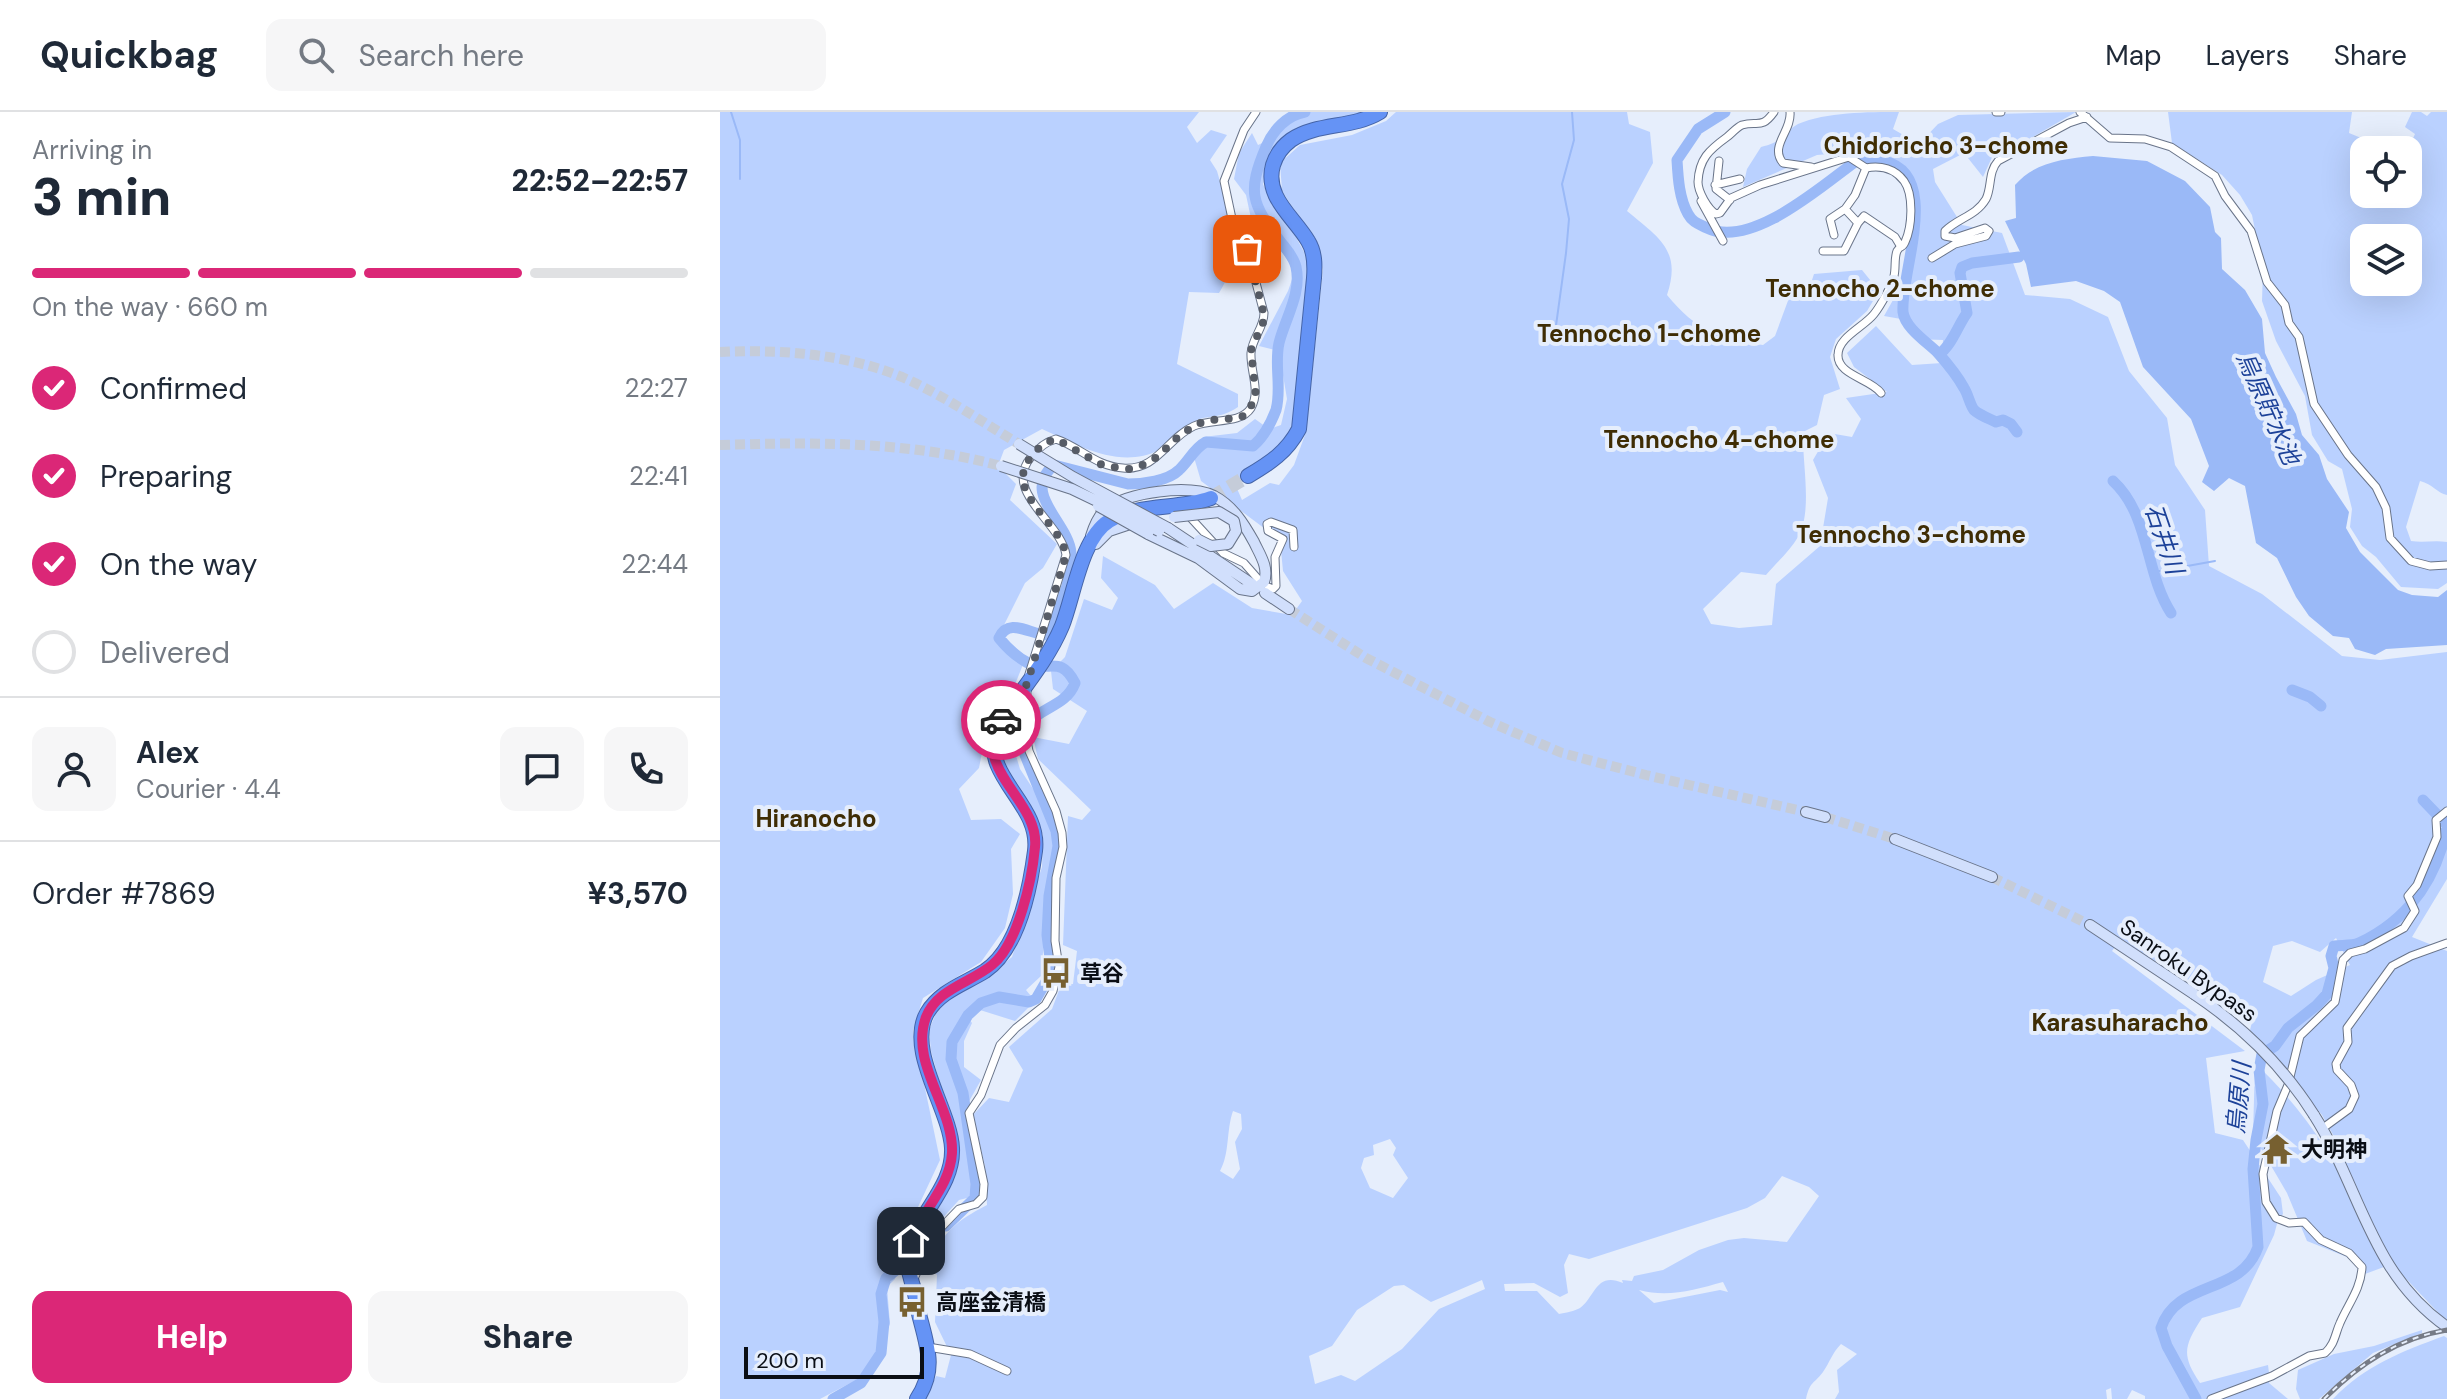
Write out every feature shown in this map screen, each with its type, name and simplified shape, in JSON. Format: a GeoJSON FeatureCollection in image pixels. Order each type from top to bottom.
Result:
{"type":"FeatureCollection","features":[{"type":"Feature","properties":{"kind":"highway"},"geometry":{"type":"LineString","coordinates":[[1248,476],[1277,458],[1290,446],[1299,429],[1314,278],[1315,264],[1308,241],[1274,191],[1271,180],[1274,161],[1283,146],[1305,132],[1355,124],[1380,112]]}},
{"type":"Feature","properties":{"kind":"highway"},"geometry":{"type":"LineString","coordinates":[[917,1399],[930,1369],[908,1258],[913,1235],[942,1187],[952,1155],[950,1133],[924,1052],[924,1021],[942,996],[991,966],[1010,945],[1022,911],[1036,838],[1034,826],[998,767],[992,741],[995,729],[1044,659],[1067,612],[1086,553],[1098,530],[1110,520],[1131,513],[1170,521],[1211,498]]}},
{"type":"Feature","properties":{"kind":"street"},"geometry":{"type":"LineString","coordinates":[[911,1280],[933,1236],[959,1209],[976,1204],[983,1197],[984,1184],[969,1113],[981,1095],[1000,1045],[1045,1005],[1059,973],[1055,941],[1056,878],[1063,847],[1062,833],[1056,811],[1029,751],[1026,736],[1030,679],[1066,555],[1062,541],[1038,509],[1023,483],[1022,475],[1026,463],[1042,445],[1056,439],[1104,466],[1137,468],[1157,457],[1187,429],[1209,420],[1240,418],[1247,413],[1256,397],[1251,350],[1264,313],[1247,249],[1234,228],[1224,181],[1244,130],[1256,112]]}},
{"type":"Feature","properties":{"kind":"street"},"geometry":{"type":"LineString","coordinates":[[1722,240],[1696,192],[1695,180],[1704,154],[1742,125],[1758,126],[1774,112]]}},
{"type":"Feature","properties":{"kind":"street"},"geometry":{"type":"LineString","coordinates":[[1790,112],[1791,119],[1778,148],[1778,156],[1783,163],[1811,167]]}},
{"type":"Feature","properties":{"kind":"street"},"geometry":{"type":"LineString","coordinates":[[1932,258],[1955,244],[1986,236],[1989,231],[1985,228],[1955,238],[1945,236],[1945,231],[1969,217],[1985,199],[1993,165],[2083,115],[2110,138],[2145,139],[2171,147],[2215,176],[2225,196],[2251,231],[2267,282],[2285,305],[2289,323],[2299,337],[2314,404],[2348,455],[2376,487],[2386,508],[2390,538],[2411,561],[2430,566],[2447,565]]}},
{"type":"Feature","properties":{"kind":"street"},"geometry":{"type":"LineString","coordinates":[[1699,169],[1698,188],[1711,211],[1720,213],[1730,200],[1760,185],[1811,167],[1853,157],[1865,167],[1887,168],[1902,178],[1908,187],[1910,213],[1905,243],[1896,253],[1894,277],[1874,314],[1839,348],[1837,358],[1854,377],[1876,385],[1881,393]]}},
{"type":"Feature","properties":{"kind":"street"},"geometry":{"type":"LineString","coordinates":[[1715,185],[1719,161]]}},
{"type":"Feature","properties":{"kind":"street"},"geometry":{"type":"LineString","coordinates":[[1834,235],[1830,219],[1845,209],[1855,195],[1865,167]]}},
{"type":"Feature","properties":{"kind":"street"},"geometry":{"type":"LineString","coordinates":[[1715,185],[1740,179]]}},
{"type":"Feature","properties":{"kind":"street"},"geometry":{"type":"LineString","coordinates":[[1715,185],[1730,200]]}},
{"type":"Feature","properties":{"kind":"street"},"geometry":{"type":"LineString","coordinates":[[1845,209],[1858,223]]}},
{"type":"Feature","properties":{"kind":"street"},"geometry":{"type":"LineString","coordinates":[[1823,251],[1844,251],[1864,216],[1895,237],[1901,247]]}},
{"type":"Feature","properties":{"kind":"street"},"geometry":{"type":"LineString","coordinates":[[1019,444],[1090,486],[1143,506],[1170,521],[1199,540],[1217,547],[1228,544],[1236,531],[1234,521],[1219,512],[1170,521],[1130,523],[1103,535],[1091,553],[1067,612]]}},
{"type":"Feature","properties":{"kind":"street"},"geometry":{"type":"LineString","coordinates":[[1001,466],[1072,489],[1108,514],[1196,522],[1223,553],[1244,563],[1256,582]]}},
{"type":"Feature","properties":{"kind":"street"},"geometry":{"type":"LineString","coordinates":[[1086,553],[1097,520],[1114,505],[1174,490],[1197,491],[1222,502],[1243,523],[1265,566],[1264,582],[1252,591],[1240,589],[1198,558],[1170,521]]}},
{"type":"Feature","properties":{"kind":"street"},"geometry":{"type":"LineString","coordinates":[[1170,521],[1222,564],[1256,582]]}},
{"type":"Feature","properties":{"kind":"street"},"geometry":{"type":"LineString","coordinates":[[1266,590],[1276,586],[1275,557],[1283,542],[1283,539],[1268,531],[1267,524],[1271,522],[1293,530],[1294,547]]}},
{"type":"Feature","properties":{"kind":"street"},"geometry":{"type":"LineString","coordinates":[[1266,590],[1289,609]]}},
{"type":"Feature","properties":{"kind":"street"},"geometry":{"type":"LineString","coordinates":[[1806,812],[1825,817]]}},
{"type":"Feature","properties":{"kind":"street"},"geometry":{"type":"LineString","coordinates":[[2211,1399],[2272,1376],[2309,1356],[2325,1353],[2361,1281],[2362,1267],[2349,1253],[2321,1240],[2304,1222],[2289,1223],[2276,1218],[2266,1202],[2265,1165],[2277,1111],[2288,1085],[2300,1036],[2335,1002],[2343,960],[2350,953],[2365,949],[2404,928],[2415,908],[2409,897],[2437,837],[2436,820],[2445,812]]}},
{"type":"Feature","properties":{"kind":"street"},"geometry":{"type":"LineString","coordinates":[[1895,839],[1992,877]]}},
{"type":"Feature","properties":{"kind":"street","name":"Sanroku Bypass"},"geometry":{"type":"LineString","coordinates":[[2090,925],[2194,994],[2262,1049],[2293,1083],[2323,1128],[2385,1263],[2402,1286],[2447,1327]]}},
{"type":"Feature","properties":{"kind":"street"},"geometry":{"type":"LineString","coordinates":[[2323,1128],[2349,1109],[2355,1096],[2336,1064],[2348,1042],[2347,1028],[2392,966],[2447,943]]}},
{"type":"Feature","properties":{"kind":"street"},"geometry":{"type":"LineString","coordinates":[[928,1347],[970,1354],[1007,1371]]}},
{"type":"Feature","properties":{"kind":"shaded area"},"geometry":{"type":"Polygon","coordinates":[[[720,112],[1199,112],[1187,127],[1197,143],[1211,130],[1227,135],[1210,160],[1217,171],[1231,219],[1232,262],[1219,293],[1189,292],[1177,364],[1238,394],[1238,407],[1225,414],[1193,422],[1159,450],[1129,457],[1099,453],[1042,429],[1004,450],[998,466],[1016,484],[1010,500],[1057,544],[1043,568],[1025,583],[1000,633],[1026,657],[1016,682],[986,732],[979,768],[959,789],[971,820],[1001,819],[1020,834],[1011,849],[1013,894],[1005,928],[981,962],[923,998],[913,1031],[940,1160],[911,1222],[895,1279],[887,1287],[890,1324],[875,1356],[856,1380],[820,1399],[720,1399],[720,112]]]}},
{"type":"Feature","properties":{"kind":"shaded area"},"geometry":{"type":"Polygon","coordinates":[[[1364,112],[1276,147],[1267,160],[1263,184],[1272,205],[1304,252],[1309,270],[1299,411],[1291,434],[1281,448],[1259,461],[1235,484],[1242,500],[1270,483],[1279,485],[1294,465],[1306,432],[1323,270],[1319,248],[1282,191],[1280,163],[1300,145],[1352,135],[1386,121],[1396,112],[1627,112],[1629,124],[1650,132],[1653,163],[1627,211],[1665,246],[1672,267],[1667,295],[1699,325],[1733,340],[1763,345],[1775,336],[1789,298],[1808,292],[1814,274],[1862,270],[1879,291],[1867,311],[1836,339],[1830,357],[1840,389],[1824,395],[1817,425],[1803,432],[1806,501],[1798,537],[1766,575],[1741,572],[1703,609],[1711,624],[1739,628],[1772,625],[1776,584],[1820,546],[1828,498],[1813,460],[1829,433],[1852,437],[1861,419],[1846,398],[1887,392],[1854,367],[1847,353],[1876,326],[1912,365],[1942,363],[1943,340],[1916,339],[1901,319],[1884,316],[1906,277],[1919,235],[1915,197],[1906,174],[1885,158],[1855,152],[1817,155],[1743,187],[1747,169],[1761,147],[1779,140],[1798,124],[1834,115],[1899,112],[1893,129],[1919,144],[1938,124],[1958,115],[2076,112],[2024,142],[1994,153],[1983,177],[1964,153],[1933,169],[1935,182],[1962,225],[2002,233],[2025,295],[2070,299],[2108,317],[2129,371],[2167,418],[2175,465],[2205,510],[2209,566],[2262,594],[2342,656],[2380,660],[2447,652],[2447,879],[2412,937],[2447,951],[2447,1322],[2392,1264],[2365,1274],[2347,1257],[2307,1241],[2287,1193],[2253,1135],[2255,1063],[2293,1103],[2325,1148],[2340,1147],[2322,1115],[2250,1030],[2255,1010],[2217,999],[2175,971],[2171,955],[2155,961],[2121,939],[2112,951],[2245,1051],[2206,1058],[2215,1133],[2243,1140],[2281,1198],[2283,1214],[2240,1307],[2202,1318],[2187,1350],[2190,1365],[2200,1383],[2268,1365],[2269,1373],[2206,1399],[2145,1399],[2145,1396],[2132,1390],[2127,1399],[2112,1399],[2111,1388],[2106,1390],[2107,1399],[1835,1399],[1839,1392],[1837,1370],[1857,1354],[1841,1344],[1810,1386],[1806,1399],[926,1399],[936,1376],[945,1378],[951,1355],[935,1322],[937,1275],[928,1265],[939,1244],[952,1229],[987,1205],[985,1166],[973,1115],[989,1098],[1009,1102],[1023,1070],[1009,1047],[1052,1009],[1061,985],[1073,984],[1077,951],[1063,945],[1068,816],[1082,820],[1091,810],[1038,759],[1033,737],[1069,744],[1087,711],[1053,689],[1051,671],[1065,657],[1084,599],[1112,610],[1118,598],[1101,578],[1103,556],[1155,585],[1174,609],[1213,583],[1252,608],[1292,615],[1302,601],[1283,571],[1280,540],[1201,481],[1193,454],[1203,437],[1237,433],[1255,419],[1269,429],[1281,425],[1287,399],[1279,351],[1259,346],[1295,271],[1277,244],[1252,223],[1246,195],[1234,179],[1239,153],[1252,133],[1258,145],[1273,138],[1287,114],[1364,112]],[[2336,938],[2320,952],[2292,941],[2273,946],[2263,982],[2291,996],[2316,980],[2350,965],[2336,938]],[[1233,1111],[1220,1171],[1233,1179],[1240,1169],[1235,1142],[1242,1129],[1241,1114],[1233,1111]],[[1390,1139],[1373,1145],[1374,1155],[1364,1158],[1361,1168],[1370,1188],[1393,1198],[1408,1178],[1393,1155],[1396,1148],[1390,1139]],[[1782,1176],[1765,1198],[1747,1208],[1589,1259],[1569,1254],[1564,1265],[1568,1293],[1560,1297],[1534,1283],[1504,1284],[1505,1291],[1537,1291],[1559,1314],[1573,1311],[1580,1308],[1607,1280],[1632,1281],[1634,1276],[1663,1270],[1699,1250],[1728,1240],[1744,1238],[1787,1242],[1819,1196],[1809,1187],[1782,1176]],[[1482,1280],[1431,1302],[1404,1285],[1394,1286],[1357,1310],[1332,1346],[1309,1356],[1315,1384],[1341,1375],[1355,1381],[1402,1349],[1439,1309],[1485,1289],[1482,1280]],[[1723,1282],[1671,1293],[1639,1290],[1654,1303],[1720,1290],[1728,1292],[1723,1282]]]}},
{"type":"Feature","properties":{"kind":"shaded area"},"geometry":{"type":"Polygon","coordinates":[[[2168,112],[2352,112],[2349,133],[2356,136],[2350,136],[2350,208],[2422,208],[2422,136],[2414,136],[2405,127],[2412,112],[2427,116],[2431,112],[2447,112],[2447,495],[2420,481],[2406,527],[2411,541],[2447,542],[2447,583],[2438,589],[2401,587],[2376,557],[2362,546],[2350,527],[2352,509],[2342,469],[2328,461],[2312,435],[2305,396],[2276,341],[2262,301],[2263,270],[2252,215],[2222,175],[2172,143],[2168,112]]]}},
{"type":"Feature","properties":{"kind":"shaded area"},"geometry":{"type":"Polygon","coordinates":[[[1021,713],[1014,749],[1020,769],[1045,807],[1060,840],[1049,881],[1041,976],[1026,990],[1035,1001],[1015,1021],[980,1010],[965,1014],[972,1023],[964,1041],[964,1067],[981,1080],[963,1112],[977,1184],[971,1197],[959,1200],[921,1242],[919,1234],[953,1181],[958,1151],[931,1051],[929,1030],[939,1006],[985,979],[1012,957],[1042,867],[1043,835],[1003,759],[1001,737],[1011,732],[1021,713]]]}},
{"type":"Feature","properties":{"kind":"shaded area"},"geometry":{"type":"Polygon","coordinates":[[[2422,1330],[2422,1333],[2373,1353],[2319,1399],[2300,1399],[2296,1389],[2298,1370],[2334,1354],[2374,1346],[2422,1330]]]}},
{"type":"Feature","properties":{"kind":"shaded area"},"geometry":{"type":"Polygon","coordinates":[[[2444,1336],[2447,1338],[2447,1399],[2333,1399],[2371,1369],[2444,1336]]]}},
{"type":"Feature","properties":{"kind":"shaded area"},"geometry":{"type":"Polygon","coordinates":[[[2269,1379],[2269,1383],[2288,1399],[2221,1399],[2269,1379]]]}},
{"type":"Feature","properties":{"kind":"water"},"geometry":{"type":"Polygon","coordinates":[[[2093,156],[2147,161],[2185,181],[2210,207],[2215,232],[2221,238],[2222,269],[2245,290],[2262,319],[2265,353],[2296,414],[2302,435],[2319,455],[2327,479],[2349,512],[2346,528],[2360,552],[2398,590],[2412,595],[2438,597],[2447,590],[2447,645],[2386,649],[2375,655],[2355,649],[2349,638],[2333,636],[2309,616],[2277,558],[2256,543],[2245,486],[2229,478],[2214,491],[2202,482],[2209,466],[2191,419],[2143,367],[2120,302],[2104,291],[2076,281],[2031,287],[2026,264],[2005,221],[2016,218],[2015,185],[2031,171],[2041,167],[2060,160],[2093,156]]]}},
{"type":"Feature","properties":{"kind":"waterway"},"geometry":{"type":"LineString","coordinates":[[731,112],[740,140],[740,179]]}},
{"type":"Feature","properties":{"kind":"waterway"},"geometry":{"type":"LineString","coordinates":[[946,1226],[975,1198],[976,1184],[963,1093],[951,1059],[952,1042],[968,1015],[981,1003],[999,997],[1029,1002],[1036,999],[1051,966],[1047,935],[1049,896],[1058,846],[1056,831],[1023,750],[1023,736],[1034,717],[1061,701],[1075,683],[1065,669],[1030,664],[999,638],[1013,627],[1044,635],[1067,586],[1071,553],[1044,497],[1042,486],[1045,476],[1054,465],[1128,484],[1155,481],[1174,474],[1206,442],[1253,446],[1264,434],[1276,410],[1279,343],[1295,296],[1297,277],[1292,256],[1263,217],[1254,186],[1260,162],[1273,135],[1281,124],[1305,112]]}},
{"type":"Feature","properties":{"kind":"waterway"},"geometry":{"type":"LineString","coordinates":[[1554,340],[1569,219],[1562,184],[1574,140],[1572,112]]}},
{"type":"Feature","properties":{"kind":"waterway"},"geometry":{"type":"LineString","coordinates":[[1725,112],[1698,129],[1677,160],[1681,194],[1692,219],[1707,228],[1725,232],[1745,230],[1787,211],[1859,159],[1884,161],[1902,170],[1911,185],[1915,204],[1904,295],[1905,318],[1952,370],[1974,410],[1996,422],[2003,420],[2011,424],[2017,432]]}},
{"type":"Feature","properties":{"kind":"waterway","name":"烏原貯水池"},"geometry":{"type":"LineString","coordinates":[[1939,354],[1951,341],[1967,313],[1960,273],[1962,267],[2019,257]]}},
{"type":"Feature","properties":{"kind":"waterway","name":"石井川"},"geometry":{"type":"LineString","coordinates":[[2113,481],[2134,510],[2156,580],[2171,613]]}},
{"type":"Feature","properties":{"kind":"waterway"},"geometry":{"type":"LineString","coordinates":[[2154,572],[2215,561]]}},
{"type":"Feature","properties":{"kind":"waterway","name":"石井川"},"geometry":{"type":"LineString","coordinates":[[2292,690],[2310,697],[2321,706]]}},
{"type":"Feature","properties":{"kind":"waterway","name":"石井川"},"geometry":{"type":"LineString","coordinates":[[2423,800],[2447,825]]}},
{"type":"Feature","properties":{"kind":"waterway","name":"烏原川"},"geometry":{"type":"LineString","coordinates":[[2196,1399],[2167,1346],[2161,1328],[2169,1312],[2194,1294],[2238,1273],[2250,1263],[2258,1247],[2253,1169],[2263,1104],[2259,1070],[2262,1054],[2275,1046],[2288,1028],[2327,994],[2334,968],[2331,956],[2334,946],[2357,944],[2376,934],[2392,923],[2417,896],[2436,864],[2447,827]]}},
{"type":"Feature","properties":{"kind":"waterway"},"geometry":{"type":"LineString","coordinates":[[833,1399],[861,1383],[881,1353],[884,1322],[881,1294],[886,1278],[932,1242]]}},
{"type":"Feature","properties":{"kind":"tunnel"},"geometry":{"type":"LineString","coordinates":[[720,352],[766,351],[812,355],[881,369],[932,392],[1019,444]]}},
{"type":"Feature","properties":{"kind":"tunnel"},"geometry":{"type":"LineString","coordinates":[[720,445],[861,445],[931,452],[1001,466]]}},
{"type":"Feature","properties":{"kind":"tunnel"},"geometry":{"type":"LineString","coordinates":[[1211,498],[1248,476]]}},
{"type":"Feature","properties":{"kind":"tunnel"},"geometry":{"type":"LineString","coordinates":[[1289,609],[1366,658],[1490,722],[1562,753],[1806,812]]}},
{"type":"Feature","properties":{"kind":"tunnel"},"geometry":{"type":"LineString","coordinates":[[1825,817],[1895,839]]}},
{"type":"Feature","properties":{"kind":"tunnel"},"geometry":{"type":"LineString","coordinates":[[1992,877],[2090,925]]}},
{"type":"Feature","properties":{"kind":"railway"},"geometry":{"type":"LineString","coordinates":[[2324,1399],[2380,1354],[2412,1339],[2447,1330]]}},
{"type":"Feature","properties":{"kind":"way so far"},"geometry":{"type":"LineString","coordinates":[[1001,720],[1027,684],[1066,555],[1062,541],[1027,493],[1022,475],[1026,463],[1042,445],[1056,439],[1104,466],[1137,468],[1166,451],[1187,429],[1209,420],[1240,418],[1247,413],[1256,397],[1252,343],[1265,318],[1247,249]]}},
{"type":"Feature","properties":{"kind":"place","name":"草谷"},"geometry":{"type":"Point","coordinates":[1056,973]}},
{"type":"Feature","properties":{"kind":"place","name":"大明神"},"geometry":{"type":"Point","coordinates":[2277,1149]}},
{"type":"Feature","properties":{"kind":"place","name":"高座金清橋"},"geometry":{"type":"Point","coordinates":[912,1302]}},
{"type":"Feature","properties":{"kind":"district","name":"Chidoricho 3-chome"},"geometry":{"type":"Point","coordinates":[1946,146]}},
{"type":"Feature","properties":{"kind":"district","name":"Tennocho 2-chome"},"geometry":{"type":"Point","coordinates":[1880,289]}},
{"type":"Feature","properties":{"kind":"district","name":"Tennocho 1-chome"},"geometry":{"type":"Point","coordinates":[1649,334]}},
{"type":"Feature","properties":{"kind":"district","name":"Tennocho 4-chome"},"geometry":{"type":"Point","coordinates":[1719,440]}},
{"type":"Feature","properties":{"kind":"district","name":"Tennocho 3-chome"},"geometry":{"type":"Point","coordinates":[1911,535]}},
{"type":"Feature","properties":{"kind":"district","name":"Hiranocho"},"geometry":{"type":"Point","coordinates":[816,819]}},
{"type":"Feature","properties":{"kind":"district","name":"Karasuharacho"},"geometry":{"type":"Point","coordinates":[2120,1023]}},
{"type":"Feature","properties":{"kind":"route"},"geometry":{"type":"LineString","coordinates":[[911,1241],[942,1187],[952,1155],[950,1133],[924,1052],[924,1021],[942,996],[991,966],[1010,945],[1022,911],[1035,849],[1034,826],[994,758],[992,741],[1001,720]]}}]}
